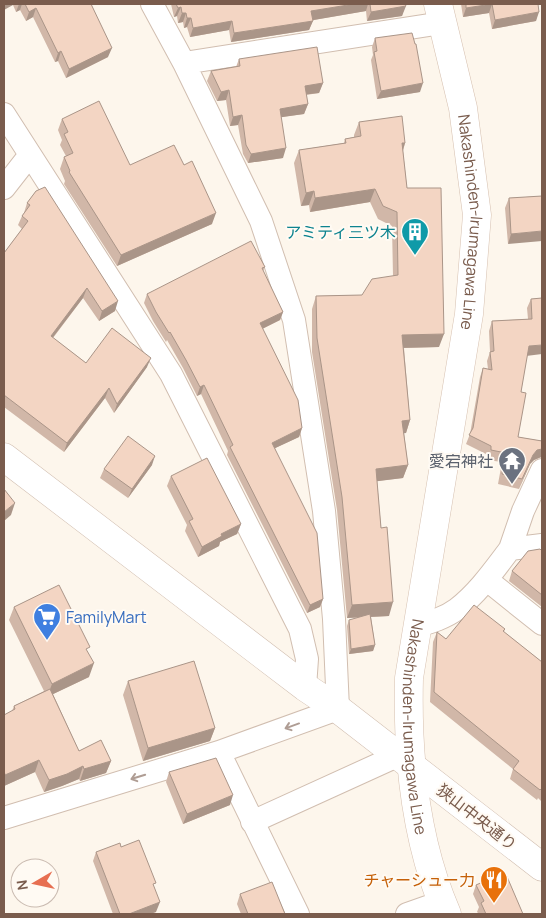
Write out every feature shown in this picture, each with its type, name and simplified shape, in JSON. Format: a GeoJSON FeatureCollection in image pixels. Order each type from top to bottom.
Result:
{"type":"FeatureCollection","features":[{"type":"Feature","properties":{"kind":"main road","name":"Nakashinden-Irumagawa Line"},"geometry":{"type":"LineString","coordinates":[[440,14],[463,108],[476,215],[469,314],[409,678],[408,720],[404,761],[444,908]]}},
{"type":"Feature","properties":{"kind":"main road","name":"狭山中央通り"},"geometry":{"type":"LineString","coordinates":[[4,457],[305,687],[338,709],[542,867]]}},
{"type":"Feature","properties":{"kind":"street"},"geometry":{"type":"LineString","coordinates":[[4,818],[219,752],[338,709],[334,619],[324,511],[294,320],[261,221],[184,63],[152,4]]}},
{"type":"Feature","properties":{"kind":"street"},"geometry":{"type":"LineString","coordinates":[[184,63],[440,14]]}},
{"type":"Feature","properties":{"kind":"street"},"geometry":{"type":"LineString","coordinates":[[4,114],[29,156],[171,374],[300,629],[307,660],[305,687]]}},
{"type":"Feature","properties":{"kind":"street"},"geometry":{"type":"LineString","coordinates":[[4,188],[29,156]]}},
{"type":"Feature","properties":{"kind":"street"},"geometry":{"type":"LineString","coordinates":[[417,626],[440,619],[457,609],[487,580],[510,550],[523,511],[542,470]]}},
{"type":"Feature","properties":{"kind":"street"},"geometry":{"type":"LineString","coordinates":[[510,550],[542,545]]}},
{"type":"Feature","properties":{"kind":"street"},"geometry":{"type":"LineString","coordinates":[[487,580],[542,624]]}},
{"type":"Feature","properties":{"kind":"street"},"geometry":{"type":"LineString","coordinates":[[219,752],[298,914]]}},
{"type":"Feature","properties":{"kind":"street"},"geometry":{"type":"LineString","coordinates":[[252,822],[404,761]]}},
{"type":"Feature","properties":{"kind":"street"},"geometry":{"type":"LineString","coordinates":[[408,914],[444,908]]}},
{"type":"Feature","properties":{"kind":"building"},"geometry":{"type":"Polygon","coordinates":[[[25,4],[91,4],[112,48],[69,69],[61,51],[58,53],[36,8],[29,12],[25,4]]]}},
{"type":"Feature","properties":{"kind":"building"},"geometry":{"type":"Polygon","coordinates":[[[176,4],[354,4],[311,11],[313,21],[234,33],[232,21],[193,28],[191,18],[187,18],[186,13],[182,13],[181,7],[178,8],[176,4]]]}},
{"type":"Feature","properties":{"kind":"building"},"geometry":{"type":"Polygon","coordinates":[[[370,4],[405,4],[406,6],[371,12],[370,4]]]}},
{"type":"Feature","properties":{"kind":"building"},"geometry":{"type":"Polygon","coordinates":[[[466,4],[492,4],[466,8],[466,4]]]}},
{"type":"Feature","properties":{"kind":"building"},"geometry":{"type":"Polygon","coordinates":[[[492,4],[538,4],[539,12],[495,20],[492,4]]]}},
{"type":"Feature","properties":{"kind":"building"},"geometry":{"type":"Polygon","coordinates":[[[412,33],[416,44],[423,83],[381,91],[374,52],[377,51],[375,38],[412,33]]]}},
{"type":"Feature","properties":{"kind":"building"},"geometry":{"type":"Polygon","coordinates":[[[317,47],[323,83],[305,86],[308,104],[280,109],[286,148],[251,154],[246,145],[242,115],[233,117],[229,90],[221,92],[211,71],[240,66],[239,59],[317,47]]]}},
{"type":"Feature","properties":{"kind":"building"},"geometry":{"type":"Polygon","coordinates":[[[99,101],[130,165],[174,145],[184,165],[192,161],[216,213],[121,255],[69,172],[64,157],[73,153],[64,134],[68,132],[62,119],[99,101]]]}},
{"type":"Feature","properties":{"kind":"building"},"geometry":{"type":"Polygon","coordinates":[[[402,116],[405,143],[402,143],[407,188],[441,188],[444,334],[402,335],[410,420],[402,421],[408,465],[376,469],[381,528],[387,527],[393,602],[352,605],[342,497],[317,338],[316,296],[362,295],[372,279],[398,275],[397,212],[383,206],[375,189],[315,198],[314,191],[306,193],[299,150],[346,143],[345,139],[361,136],[359,122],[402,116]]]}},
{"type":"Feature","properties":{"kind":"building"},"geometry":{"type":"Polygon","coordinates":[[[45,187],[118,301],[102,311],[87,288],[51,336],[86,363],[112,328],[151,358],[117,404],[109,388],[67,443],[4,395],[4,253],[28,221],[22,216],[30,205],[27,203],[36,191],[45,187]]]}},
{"type":"Feature","properties":{"kind":"building"},"geometry":{"type":"Polygon","coordinates":[[[542,196],[542,231],[511,234],[509,198],[542,196]]]}},
{"type":"Feature","properties":{"kind":"building"},"geometry":{"type":"Polygon","coordinates":[[[251,241],[265,267],[262,268],[283,312],[260,323],[298,400],[302,428],[272,443],[317,533],[323,599],[310,605],[230,447],[233,445],[204,385],[200,387],[147,294],[251,241]]]}},
{"type":"Feature","properties":{"kind":"building"},"geometry":{"type":"Polygon","coordinates":[[[542,298],[542,345],[529,346],[521,392],[526,393],[518,437],[542,441],[542,449],[537,450],[533,455],[522,479],[502,474],[506,453],[491,450],[491,446],[469,435],[473,428],[483,368],[492,370],[490,352],[494,351],[492,321],[532,319],[531,299],[542,298]]]}},
{"type":"Feature","properties":{"kind":"building"},"geometry":{"type":"Polygon","coordinates":[[[128,436],[155,456],[132,489],[104,469],[128,436]]]}},
{"type":"Feature","properties":{"kind":"building"},"geometry":{"type":"Polygon","coordinates":[[[207,458],[241,524],[221,534],[222,536],[202,547],[189,521],[193,519],[171,476],[207,458]]]}},
{"type":"Feature","properties":{"kind":"building"},"geometry":{"type":"Polygon","coordinates":[[[4,489],[15,503],[4,512],[4,489]]]}},
{"type":"Feature","properties":{"kind":"building"},"geometry":{"type":"Polygon","coordinates":[[[540,549],[542,551],[542,595],[512,571],[528,551],[540,549]]]}},
{"type":"Feature","properties":{"kind":"building","name":"FamilyMart"},"geometry":{"type":"Polygon","coordinates":[[[59,585],[90,647],[86,649],[94,663],[52,684],[14,607],[59,585]]]}},
{"type":"Feature","properties":{"kind":"building"},"geometry":{"type":"Polygon","coordinates":[[[474,605],[505,629],[503,631],[542,662],[542,789],[540,790],[513,769],[519,761],[434,692],[437,632],[446,639],[474,605]]]}},
{"type":"Feature","properties":{"kind":"building"},"geometry":{"type":"Polygon","coordinates":[[[370,614],[375,645],[351,649],[349,620],[370,614]]]}},
{"type":"Feature","properties":{"kind":"building"},"geometry":{"type":"Polygon","coordinates":[[[194,661],[215,728],[148,748],[128,681],[194,661]]]}},
{"type":"Feature","properties":{"kind":"building"},"geometry":{"type":"Polygon","coordinates":[[[50,689],[79,751],[101,740],[111,761],[84,769],[83,766],[49,780],[39,760],[5,775],[4,715],[15,709],[14,706],[50,689]]]}},
{"type":"Feature","properties":{"kind":"building"},"geometry":{"type":"Polygon","coordinates":[[[216,758],[233,795],[187,814],[169,772],[216,758]]]}},
{"type":"Feature","properties":{"kind":"building"},"geometry":{"type":"Polygon","coordinates":[[[139,840],[156,883],[153,884],[160,902],[129,914],[120,914],[96,852],[120,843],[121,847],[139,840]]]}},
{"type":"Feature","properties":{"kind":"building"},"geometry":{"type":"Polygon","coordinates":[[[505,872],[523,914],[486,914],[481,903],[484,901],[476,885],[505,872]]]}},
{"type":"Feature","properties":{"kind":"building"},"geometry":{"type":"Polygon","coordinates":[[[272,882],[285,914],[248,914],[240,894],[272,882]]]}},
{"type":"Feature","properties":{"kind":"place","name":"アミティ三ツ木"},"geometry":{"type":"Point","coordinates":[415,256]}},
{"type":"Feature","properties":{"kind":"place","name":"愛宕神社"},"geometry":{"type":"Point","coordinates":[512,485]}},
{"type":"Feature","properties":{"kind":"place","name":"FamilyMart"},"geometry":{"type":"Point","coordinates":[47,641]}},
{"type":"Feature","properties":{"kind":"place","name":"チャーシュー力"},"geometry":{"type":"Point","coordinates":[494,904]}}]}
